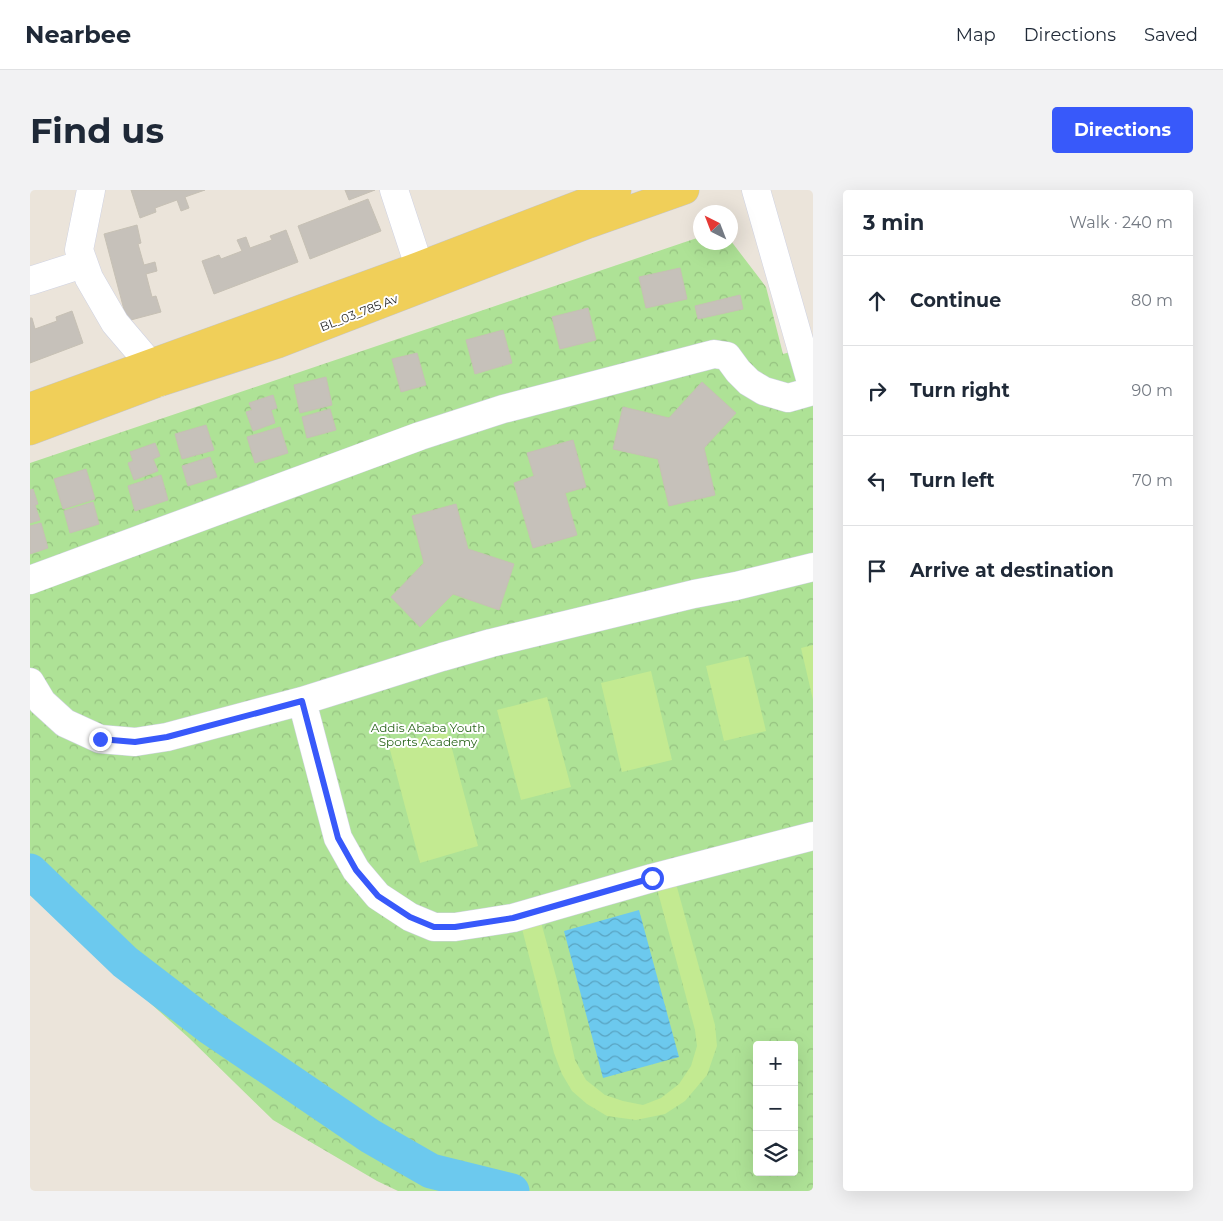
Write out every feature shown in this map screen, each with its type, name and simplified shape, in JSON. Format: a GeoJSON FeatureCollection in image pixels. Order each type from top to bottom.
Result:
{"type":"FeatureCollection","features":[{"type":"Feature","properties":{"kind":"main road","name":"BL_03_785 Av"},"geometry":{"type":"LineString","coordinates":[[30,431],[154,373],[419,266],[617,190]]}},
{"type":"Feature","properties":{"kind":"main road","name":"BL_03_785 Av"},"geometry":{"type":"LineString","coordinates":[[30,407],[154,373],[278,344],[589,224],[685,190]]}},
{"type":"Feature","properties":{"kind":"street"},"geometry":{"type":"LineString","coordinates":[[91,190],[78,250],[89,278],[115,323],[154,373]]}},
{"type":"Feature","properties":{"kind":"street"},"geometry":{"type":"LineString","coordinates":[[394,190],[419,266]]}},
{"type":"Feature","properties":{"kind":"street"},"geometry":{"type":"LineString","coordinates":[[30,580],[420,436],[503,409],[714,354],[727,356],[749,382],[764,391],[788,398],[813,390],[803,315],[756,190]]}},
{"type":"Feature","properties":{"kind":"street"},"geometry":{"type":"LineString","coordinates":[[30,281],[83,264]]}},
{"type":"Feature","properties":{"kind":"street"},"geometry":{"type":"LineString","coordinates":[[30,682],[42,702],[65,723],[100,739],[135,742],[167,737],[302,701],[491,643],[813,567]]}},
{"type":"Feature","properties":{"kind":"street"},"geometry":{"type":"LineString","coordinates":[[302,701],[338,838],[356,870],[378,896],[410,917],[434,927],[455,927],[513,918],[652,878],[813,836]]}},
{"type":"Feature","properties":{"kind":"green space","name":"Addis Ababa Youth Sports Academy"},"geometry":{"type":"Polygon","coordinates":[[[693,239],[693,250],[738,250],[766,287],[783,354],[813,346],[813,1191],[398,1191],[377,1181],[273,1120],[189,1038],[30,895],[30,463],[693,239]]]}},
{"type":"Feature","properties":{"kind":"green space"},"geometry":{"type":"Polygon","coordinates":[[[813,645],[813,700],[801,648],[813,645]]]}},
{"type":"Feature","properties":{"kind":"green space"},"geometry":{"type":"Polygon","coordinates":[[[748,656],[766,731],[724,741],[706,666],[748,656]]]}},
{"type":"Feature","properties":{"kind":"green space"},"geometry":{"type":"Polygon","coordinates":[[[651,671],[672,760],[622,772],[601,683],[651,671]]]}},
{"type":"Feature","properties":{"kind":"green space"},"geometry":{"type":"Polygon","coordinates":[[[547,697],[571,787],[521,800],[497,710],[547,697]]]}},
{"type":"Feature","properties":{"kind":"green space"},"geometry":{"type":"Polygon","coordinates":[[[447,730],[478,846],[420,863],[389,746],[447,730]]]}},
{"type":"Feature","properties":{"kind":"green space"},"geometry":{"type":"Polygon","coordinates":[[[675,880],[715,1025],[717,1046],[707,1075],[685,1101],[665,1114],[636,1120],[607,1116],[587,1104],[572,1091],[562,1074],[554,1053],[520,921],[539,915],[557,980],[575,1060],[586,1080],[605,1095],[643,1105],[661,1098],[679,1084],[691,1066],[697,1046],[695,1030],[656,885],[675,880]]]}},
{"type":"Feature","properties":{"kind":"water"},"geometry":{"type":"Polygon","coordinates":[[[639,910],[679,1057],[603,1078],[564,931],[639,910]]]}},
{"type":"Feature","properties":{"kind":"building"},"geometry":{"type":"Polygon","coordinates":[[[131,190],[205,190],[185,197],[189,208],[181,211],[177,200],[155,208],[156,212],[140,218],[131,190]]]}},
{"type":"Feature","properties":{"kind":"building"},"geometry":{"type":"Polygon","coordinates":[[[345,190],[375,190],[349,200],[345,190]]]}},
{"type":"Feature","properties":{"kind":"building"},"geometry":{"type":"Polygon","coordinates":[[[368,199],[381,231],[310,259],[298,226],[368,199]]]}},
{"type":"Feature","properties":{"kind":"building"},"geometry":{"type":"Polygon","coordinates":[[[137,225],[141,243],[138,244],[144,265],[155,262],[157,271],[146,274],[152,297],[156,296],[161,312],[127,321],[104,234],[137,225]]]}},
{"type":"Feature","properties":{"kind":"building"},"geometry":{"type":"Polygon","coordinates":[[[286,230],[298,262],[214,294],[202,261],[219,255],[221,259],[242,251],[237,240],[246,237],[250,248],[272,240],[270,236],[286,230]]]}},
{"type":"Feature","properties":{"kind":"building"},"geometry":{"type":"Polygon","coordinates":[[[680,268],[687,299],[646,308],[639,277],[680,268]]]}},
{"type":"Feature","properties":{"kind":"building"},"geometry":{"type":"Polygon","coordinates":[[[740,295],[743,309],[698,319],[695,306],[740,295]]]}},
{"type":"Feature","properties":{"kind":"building"},"geometry":{"type":"Polygon","coordinates":[[[588,308],[596,340],[560,349],[552,317],[588,308]]]}},
{"type":"Feature","properties":{"kind":"building"},"geometry":{"type":"Polygon","coordinates":[[[72,311],[83,343],[30,363],[30,318],[32,318],[35,329],[57,321],[56,317],[72,311]]]}},
{"type":"Feature","properties":{"kind":"building"},"geometry":{"type":"Polygon","coordinates":[[[503,330],[512,363],[475,374],[466,340],[503,330]]]}},
{"type":"Feature","properties":{"kind":"building"},"geometry":{"type":"Polygon","coordinates":[[[417,353],[426,385],[401,392],[392,359],[417,353]]]}},
{"type":"Feature","properties":{"kind":"building"},"geometry":{"type":"Polygon","coordinates":[[[326,377],[332,405],[300,413],[294,385],[326,377]]]}},
{"type":"Feature","properties":{"kind":"building"},"geometry":{"type":"Polygon","coordinates":[[[702,382],[736,413],[704,448],[715,495],[669,506],[658,459],[613,449],[623,407],[669,418],[702,382]]]}},
{"type":"Feature","properties":{"kind":"building"},"geometry":{"type":"Polygon","coordinates":[[[273,395],[277,408],[271,410],[275,423],[253,431],[246,412],[252,410],[249,403],[273,395]]]}},
{"type":"Feature","properties":{"kind":"building"},"geometry":{"type":"Polygon","coordinates":[[[330,409],[336,430],[307,438],[302,417],[330,409]]]}},
{"type":"Feature","properties":{"kind":"building"},"geometry":{"type":"Polygon","coordinates":[[[206,425],[214,450],[182,459],[175,434],[206,425]]]}},
{"type":"Feature","properties":{"kind":"building"},"geometry":{"type":"Polygon","coordinates":[[[280,427],[288,453],[255,463],[247,437],[280,427]]]}},
{"type":"Feature","properties":{"kind":"building"},"geometry":{"type":"Polygon","coordinates":[[[573,440],[586,487],[565,493],[577,535],[533,548],[514,483],[534,476],[527,453],[573,440]]]}},
{"type":"Feature","properties":{"kind":"building"},"geometry":{"type":"Polygon","coordinates":[[[155,443],[160,456],[153,459],[158,471],[134,480],[128,463],[133,461],[130,452],[155,443]]]}},
{"type":"Feature","properties":{"kind":"building"},"geometry":{"type":"Polygon","coordinates":[[[210,457],[217,477],[188,486],[182,466],[210,457]]]}},
{"type":"Feature","properties":{"kind":"building"},"geometry":{"type":"Polygon","coordinates":[[[86,469],[95,499],[63,509],[54,479],[86,469]]]}},
{"type":"Feature","properties":{"kind":"building"},"geometry":{"type":"Polygon","coordinates":[[[161,475],[168,500],[135,511],[128,486],[161,475]]]}},
{"type":"Feature","properties":{"kind":"building"},"geometry":{"type":"Polygon","coordinates":[[[33,489],[38,504],[35,505],[40,520],[30,523],[30,490],[33,489]]]}},
{"type":"Feature","properties":{"kind":"building"},"geometry":{"type":"Polygon","coordinates":[[[93,502],[99,524],[70,533],[64,511],[93,502]]]}},
{"type":"Feature","properties":{"kind":"building"},"geometry":{"type":"Polygon","coordinates":[[[456,504],[468,549],[514,564],[499,610],[453,594],[420,627],[391,597],[424,563],[412,516],[456,504]]]}},
{"type":"Feature","properties":{"kind":"building"},"geometry":{"type":"Polygon","coordinates":[[[41,523],[48,548],[30,554],[30,526],[41,523]]]}},
{"type":"Feature","properties":{"kind":"waterway"},"geometry":{"type":"LineString","coordinates":[[30,871],[125,962],[211,1028],[370,1136],[431,1171],[512,1191]]}},
{"type":"Feature","properties":{"kind":"route"},"geometry":{"type":"LineString","coordinates":[[100,739],[135,742],[167,737],[302,701],[338,838],[356,870],[378,896],[410,917],[434,927],[455,927],[513,918],[652,878]]}}]}
